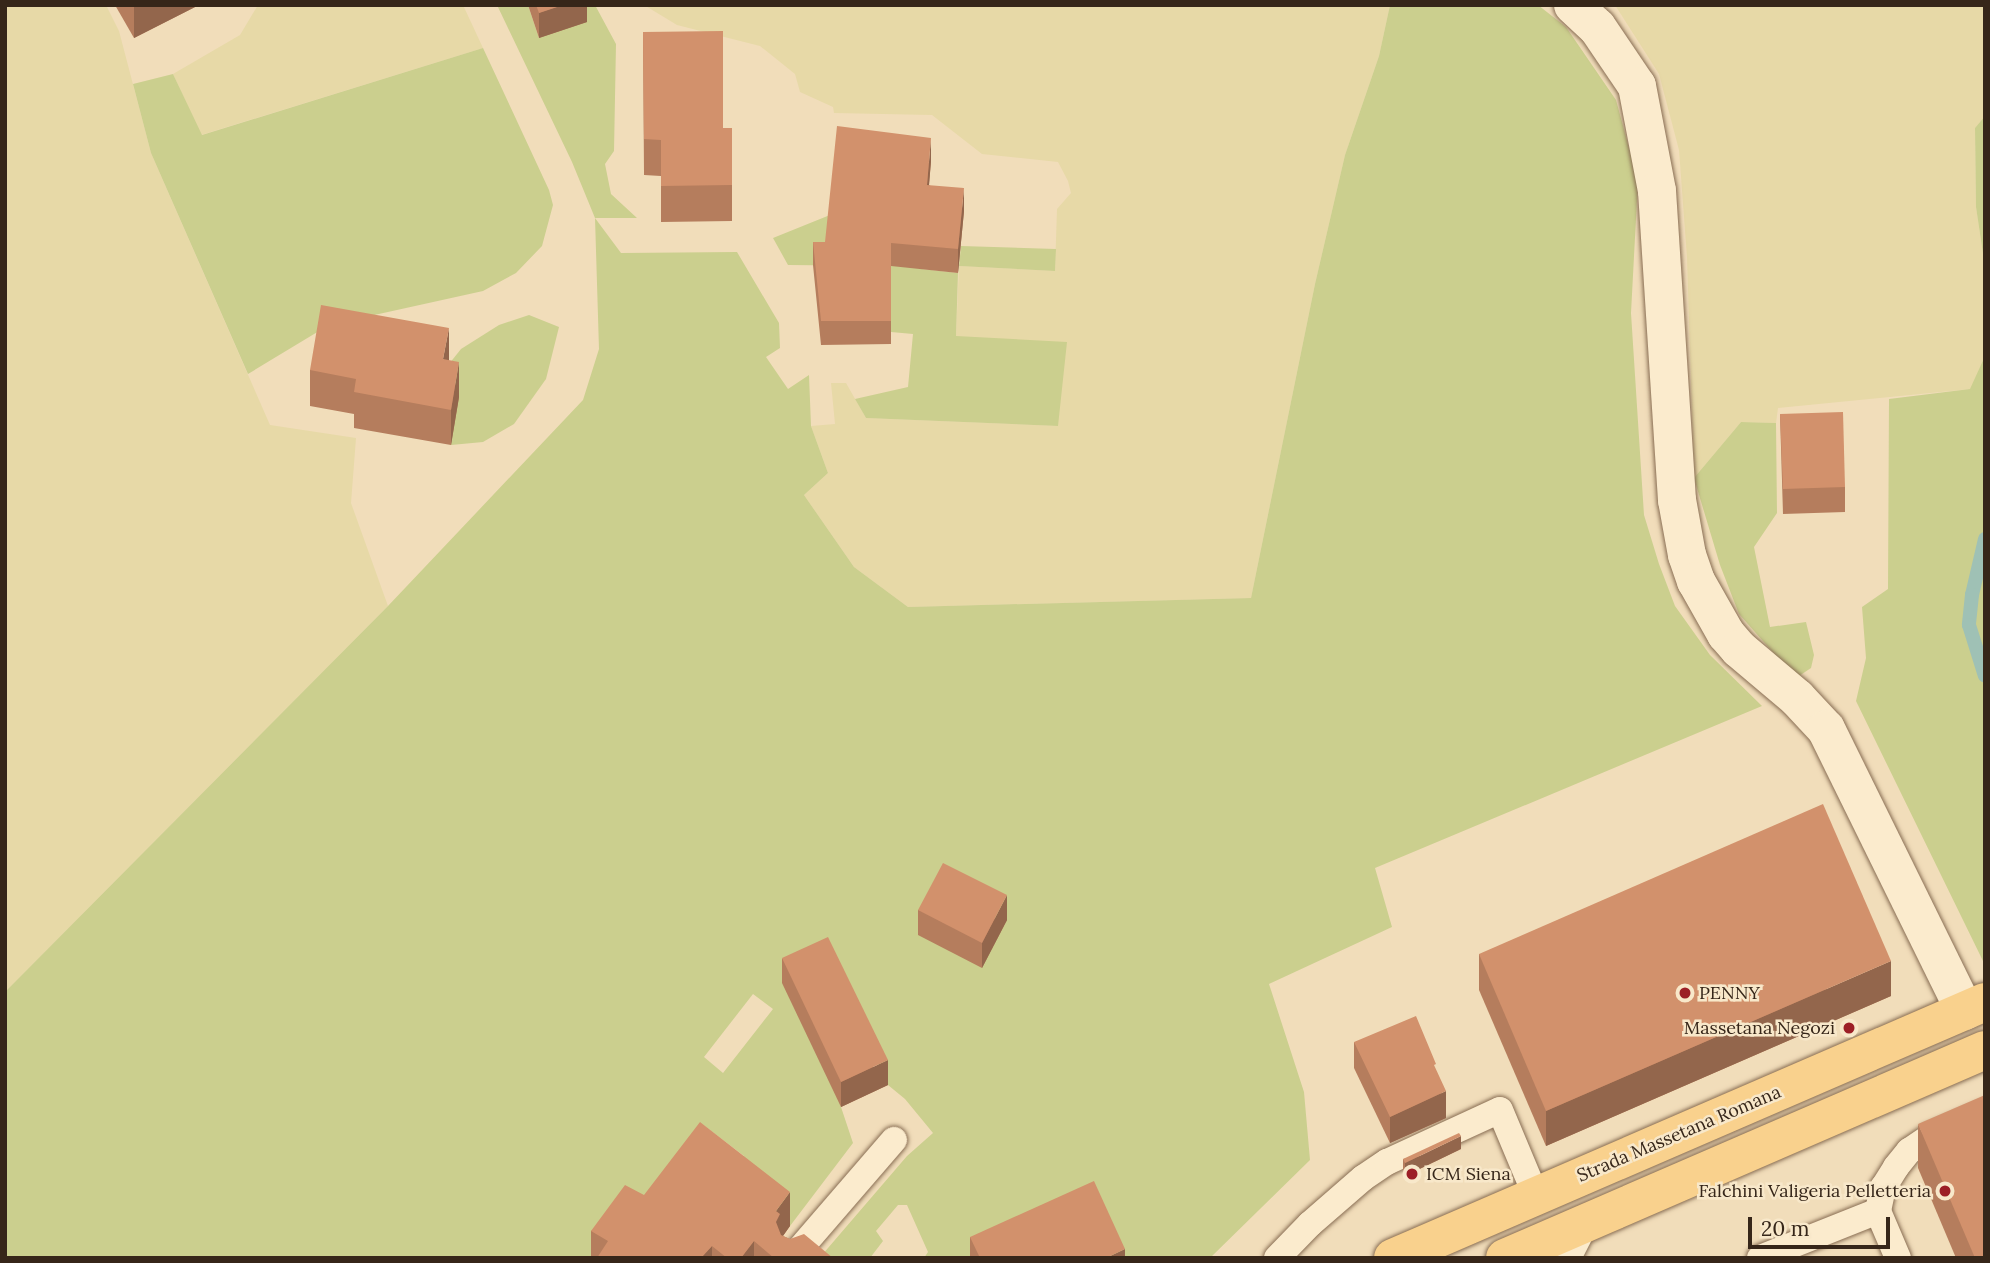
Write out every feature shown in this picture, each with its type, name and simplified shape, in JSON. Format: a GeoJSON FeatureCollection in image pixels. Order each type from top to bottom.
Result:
{"type":"FeatureCollection","features":[{"type":"Feature","properties":{"kind":"main road","name":"Strada Massetana Romana"},"geometry":{"type":"LineString","coordinates":[[1393,1258],[1975,1006]]}},
{"type":"Feature","properties":{"kind":"main road"},"geometry":{"type":"LineString","coordinates":[[1505,1258],[1985,1050]]}},
{"type":"Feature","properties":{"kind":"street","name":"Strada Massetana Romana"},"geometry":{"type":"LineString","coordinates":[[1573,5],[1597,27],[1637,86],[1657,191],[1677,500],[1696,581],[1726,634],[1805,705],[1826,729],[1975,1006]]}},
{"type":"Feature","properties":{"kind":"lane"},"geometry":{"type":"LineString","coordinates":[[1277,1258],[1310,1224],[1363,1178],[1387,1162],[1500,1110],[1536,1196]]}},
{"type":"Feature","properties":{"kind":"lane"},"geometry":{"type":"LineString","coordinates":[[1898,1258],[1878,1211],[1883,1188],[1909,1151],[1930,1137],[1985,1114]]}},
{"type":"Feature","properties":{"kind":"lane"},"geometry":{"type":"LineString","coordinates":[[792,1258],[894,1140]]}},
{"type":"Feature","properties":{"kind":"lane"},"geometry":{"type":"LineString","coordinates":[[1760,1258],[1878,1211]]}},
{"type":"Feature","properties":{"kind":"lane"},"geometry":{"type":"LineString","coordinates":[[1568,1258],[1585,1224]]}},
{"type":"Feature","properties":{"kind":"shaded area"},"geometry":{"type":"Polygon","coordinates":[[[5,5],[106,5],[119,31],[151,153],[270,425],[356,438],[351,503],[388,606],[5,992],[5,5]]]}},
{"type":"Feature","properties":{"kind":"shaded area"},"geometry":{"type":"Polygon","coordinates":[[[258,5],[463,5],[483,48],[201,135],[173,74],[240,35],[258,5]]]}},
{"type":"Feature","properties":{"kind":"shaded area"},"geometry":{"type":"Polygon","coordinates":[[[644,5],[1390,5],[1379,56],[1345,155],[1315,284],[1251,598],[908,607],[854,567],[804,495],[828,473],[811,426],[835,424],[831,383],[846,383],[866,418],[1058,426],[956,336],[959,266],[1055,271],[1057,209],[1071,193],[1068,181],[1058,162],[982,154],[932,115],[834,113],[833,107],[800,92],[795,74],[760,46],[677,25],[644,5]]]}},
{"type":"Feature","properties":{"kind":"shaded area"},"geometry":{"type":"Polygon","coordinates":[[[1615,5],[1985,5],[1985,116],[1975,128],[1976,207],[1985,267],[1985,356],[1971,389],[1778,408],[1776,423],[1741,422],[1694,478],[1687,257],[1679,150],[1659,74],[1615,5]]]}},
{"type":"Feature","properties":{"kind":"green space"},"geometry":{"type":"Polygon","coordinates":[[[497,5],[528,5],[539,38],[581,5],[595,5],[616,44],[614,151],[605,164],[611,194],[637,218],[595,218],[572,162],[497,5]]]}},
{"type":"Feature","properties":{"kind":"green space"},"geometry":{"type":"Polygon","coordinates":[[[1390,5],[1538,5],[1566,27],[1616,100],[1638,181],[1631,313],[1644,515],[1659,564],[1675,606],[1710,655],[1762,706],[1375,868],[1392,927],[1269,984],[1304,1092],[1310,1160],[1210,1258],[924,1258],[928,1252],[907,1205],[898,1205],[876,1231],[883,1241],[870,1258],[825,1258],[822,1255],[907,1156],[933,1133],[905,1099],[888,1085],[828,962],[841,1107],[853,1143],[790,1226],[728,1178],[744,1156],[702,1124],[597,1258],[5,1258],[5,992],[388,606],[583,400],[599,349],[595,218],[621,253],[737,252],[779,323],[780,348],[766,357],[788,389],[809,375],[811,426],[828,473],[804,495],[854,567],[908,607],[1251,598],[1315,284],[1345,155],[1379,56],[1390,5]],[[753,994],[704,1057],[723,1073],[773,1009],[753,994]]]}},
{"type":"Feature","properties":{"kind":"green space"},"geometry":{"type":"Polygon","coordinates":[[[483,48],[549,190],[553,205],[542,246],[516,273],[483,291],[329,325],[248,374],[151,153],[133,84],[173,74],[202,135],[483,48]]]}},
{"type":"Feature","properties":{"kind":"green space"},"geometry":{"type":"Polygon","coordinates":[[[1985,116],[1985,267],[1976,207],[1975,128],[1985,116]]]}},
{"type":"Feature","properties":{"kind":"green space"},"geometry":{"type":"Polygon","coordinates":[[[830,215],[922,269],[958,273],[956,336],[1067,342],[1058,426],[866,418],[855,399],[908,387],[913,334],[891,332],[891,266],[788,265],[773,238],[830,215]]]}},
{"type":"Feature","properties":{"kind":"green space"},"geometry":{"type":"Polygon","coordinates":[[[961,246],[1056,249],[1055,271],[959,266],[961,246]]]}},
{"type":"Feature","properties":{"kind":"green space"},"geometry":{"type":"Polygon","coordinates":[[[529,315],[559,327],[546,379],[514,424],[483,442],[451,445],[449,364],[461,349],[499,325],[529,315]]]}},
{"type":"Feature","properties":{"kind":"green space"},"geometry":{"type":"Polygon","coordinates":[[[1985,356],[1983,961],[1856,701],[1866,658],[1862,607],[1888,589],[1889,399],[1970,389],[1985,356]]]}},
{"type":"Feature","properties":{"kind":"green space"},"geometry":{"type":"Polygon","coordinates":[[[1741,422],[1776,423],[1777,513],[1754,547],[1770,627],[1806,622],[1814,655],[1811,668],[1799,676],[1786,667],[1739,614],[1720,565],[1694,478],[1741,422]]]}},
{"type":"Feature","properties":{"kind":"building"},"geometry":{"type":"Polygon","coordinates":[[[536,5],[563,5],[539,13],[536,5]]]}},
{"type":"Feature","properties":{"kind":"building"},"geometry":{"type":"Polygon","coordinates":[[[723,31],[723,128],[732,128],[732,185],[661,186],[661,140],[644,139],[643,32],[723,31]]]}},
{"type":"Feature","properties":{"kind":"building"},"geometry":{"type":"Polygon","coordinates":[[[837,126],[931,138],[927,185],[964,188],[958,249],[891,243],[891,321],[821,321],[813,242],[825,242],[837,126]]]}},
{"type":"Feature","properties":{"kind":"building"},"geometry":{"type":"Polygon","coordinates":[[[321,305],[449,328],[443,359],[459,362],[451,410],[354,392],[356,379],[310,370],[321,305]]]}},
{"type":"Feature","properties":{"kind":"building"},"geometry":{"type":"Polygon","coordinates":[[[1843,412],[1845,487],[1783,489],[1780,414],[1843,412]]]}},
{"type":"Feature","properties":{"kind":"building","name":"PENNY"},"geometry":{"type":"Polygon","coordinates":[[[1823,804],[1891,961],[1546,1111],[1479,954],[1823,804]]]}},
{"type":"Feature","properties":{"kind":"building"},"geometry":{"type":"Polygon","coordinates":[[[943,863],[1007,895],[982,943],[918,910],[943,863]]]}},
{"type":"Feature","properties":{"kind":"building"},"geometry":{"type":"Polygon","coordinates":[[[828,937],[888,1060],[841,1082],[782,958],[828,937]]]}},
{"type":"Feature","properties":{"kind":"building"},"geometry":{"type":"Polygon","coordinates":[[[1416,1016],[1446,1091],[1390,1117],[1354,1042],[1416,1016]]]}},
{"type":"Feature","properties":{"kind":"building"},"geometry":{"type":"Polygon","coordinates":[[[1985,1095],[1985,1258],[1975,1258],[1918,1124],[1985,1095]]]}},
{"type":"Feature","properties":{"kind":"building"},"geometry":{"type":"Polygon","coordinates":[[[700,1122],[790,1192],[776,1211],[780,1214],[776,1222],[781,1235],[790,1239],[804,1234],[833,1258],[774,1258],[754,1241],[741,1258],[727,1258],[712,1246],[701,1258],[597,1258],[608,1241],[591,1231],[625,1185],[644,1195],[700,1122]]]}},
{"type":"Feature","properties":{"kind":"building"},"geometry":{"type":"Polygon","coordinates":[[[1459,1133],[1461,1136],[1405,1163],[1403,1159],[1459,1133]]]}},
{"type":"Feature","properties":{"kind":"building"},"geometry":{"type":"Polygon","coordinates":[[[1094,1181],[1125,1249],[1106,1258],[980,1258],[970,1237],[1094,1181]]]}},
{"type":"Feature","properties":{"kind":"waterway"},"geometry":{"type":"LineString","coordinates":[[1985,539],[1972,595],[1969,625],[1985,676]]}},
{"type":"Feature","properties":{"kind":"place","name":"PENNY"},"geometry":{"type":"Point","coordinates":[1685,993]}},
{"type":"Feature","properties":{"kind":"place","name":"Massetana Negozi"},"geometry":{"type":"Point","coordinates":[1849,1028]}},
{"type":"Feature","properties":{"kind":"place","name":"ICM Siena"},"geometry":{"type":"Point","coordinates":[1412,1174]}},
{"type":"Feature","properties":{"kind":"place","name":"Falchini Valigeria Pelletteria"},"geometry":{"type":"Point","coordinates":[1945,1191]}}]}
